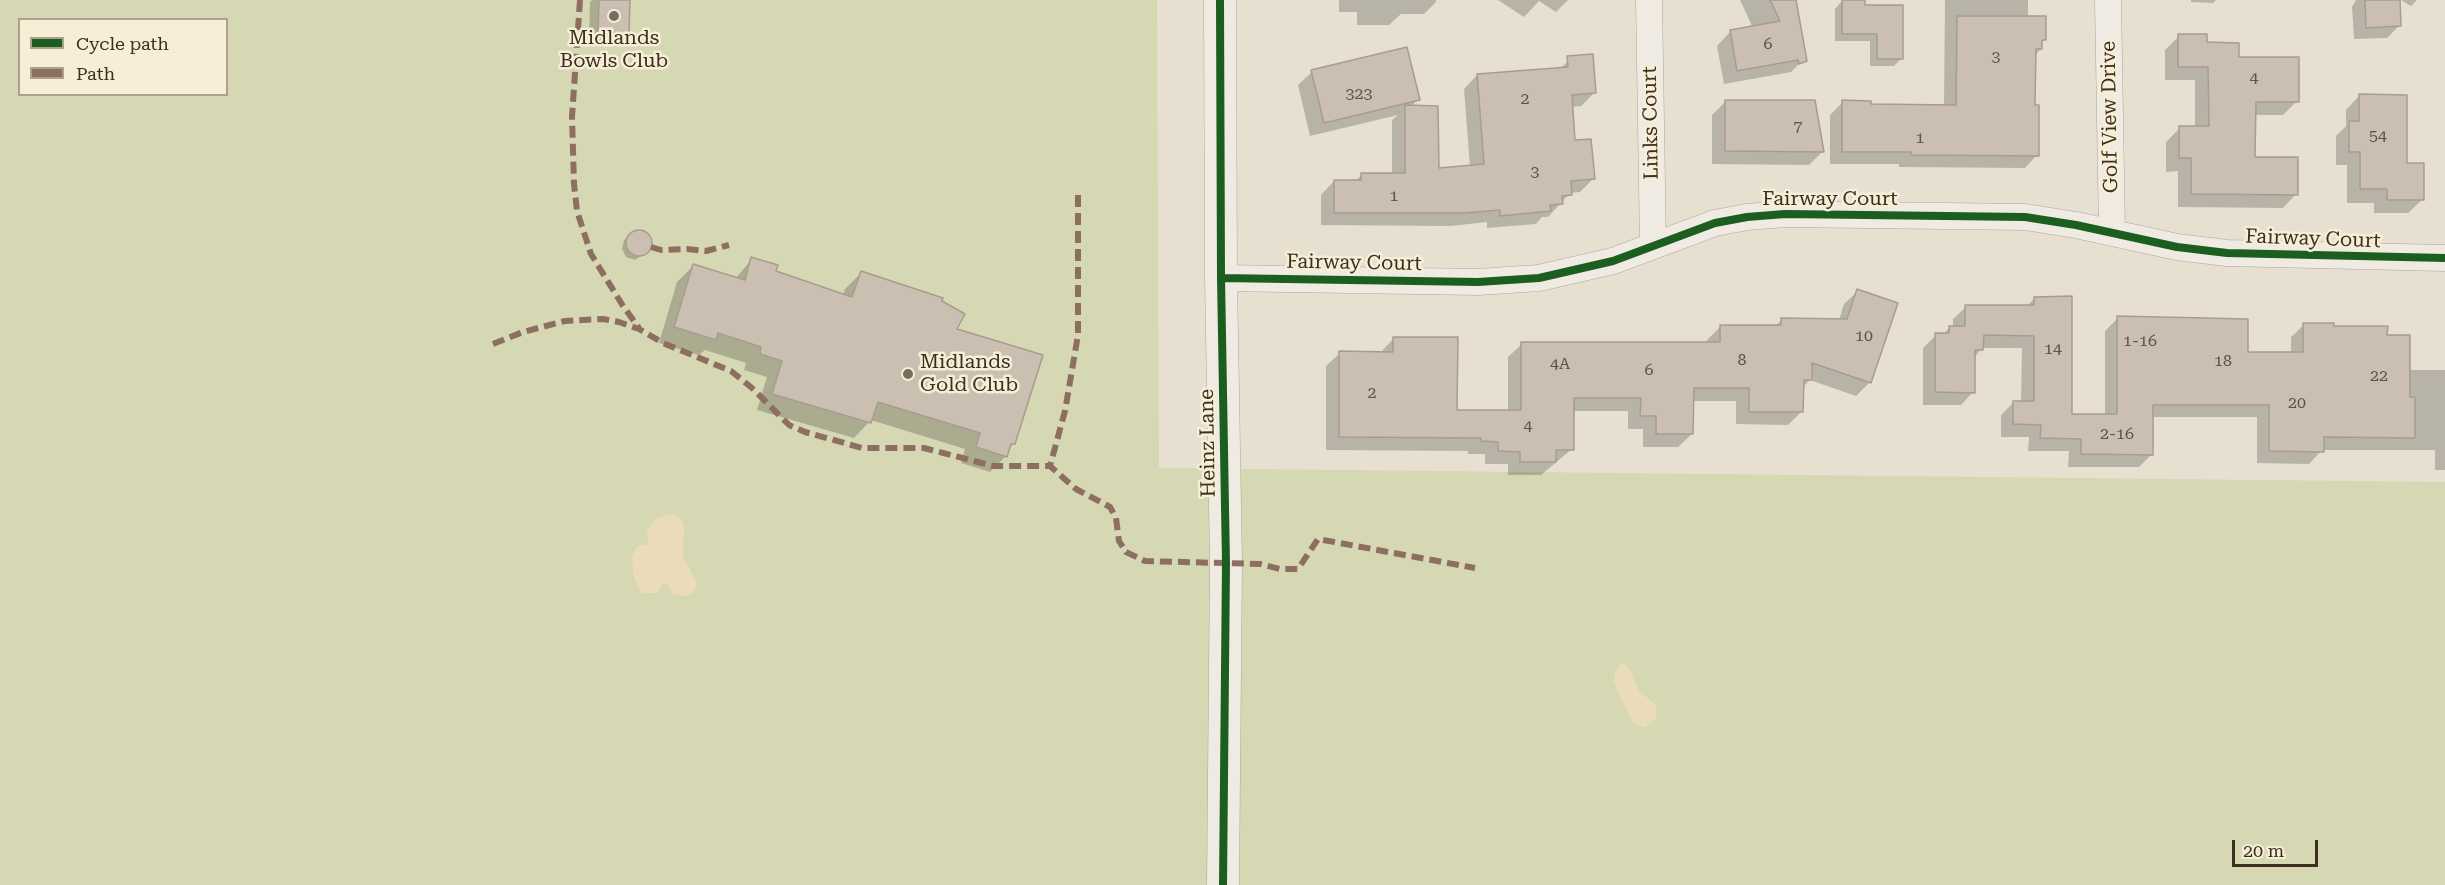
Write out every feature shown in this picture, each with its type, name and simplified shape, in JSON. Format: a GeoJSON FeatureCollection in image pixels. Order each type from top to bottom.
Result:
{"type":"FeatureCollection","features":[{"type":"Feature","properties":{"kind":"street","name":"Heinz Lane"},"geometry":{"type":"LineString","coordinates":[[1220,0],[1221,278],[1226,563],[1223,885]]}},
{"type":"Feature","properties":{"kind":"street","name":"Links Court"},"geometry":{"type":"LineString","coordinates":[[1649,0],[1653,246]]}},
{"type":"Feature","properties":{"kind":"street","name":"Golf View Drive"},"geometry":{"type":"LineString","coordinates":[[2108,0],[2112,233]]}},
{"type":"Feature","properties":{"kind":"street","name":"Fairway Court"},"geometry":{"type":"LineString","coordinates":[[1221,278],[1503,281],[1539,278],[1591,267],[1731,219],[1785,214],[2018,217],[2045,219],[2177,247],[2227,253],[2445,258]]}},
{"type":"Feature","properties":{"kind":"green space"},"geometry":{"type":"Polygon","coordinates":[[[0,0],[1157,0],[1159,468],[2445,482],[2445,885],[0,885],[0,0]]]}},
{"type":"Feature","properties":{"kind":"sand"},"geometry":{"type":"Polygon","coordinates":[[[669,514],[678,516],[684,524],[683,556],[696,581],[696,588],[686,596],[673,594],[667,584],[662,584],[657,593],[643,593],[633,575],[632,557],[635,550],[638,546],[648,544],[647,531],[656,519],[669,514]]]}},
{"type":"Feature","properties":{"kind":"sand"},"geometry":{"type":"Polygon","coordinates":[[[1621,664],[1626,665],[1631,672],[1638,690],[1656,705],[1656,718],[1645,728],[1633,723],[1614,681],[1615,672],[1621,664]]]}},
{"type":"Feature","properties":{"kind":"building","name":"Midlands Bowls Club"},"geometry":{"type":"Polygon","coordinates":[[[599,0],[630,0],[629,33],[598,32],[599,0]]]}},
{"type":"Feature","properties":{"kind":"building"},"geometry":{"type":"Polygon","coordinates":[[[1770,0],[1796,0],[1807,61],[1799,64],[1798,60],[1737,71],[1730,30],[1780,21],[1770,0]]]}},
{"type":"Feature","properties":{"kind":"building"},"geometry":{"type":"Polygon","coordinates":[[[1842,0],[1865,0],[1865,5],[1903,5],[1903,59],[1877,59],[1877,34],[1842,34],[1842,0]]]}},
{"type":"Feature","properties":{"kind":"building"},"geometry":{"type":"Polygon","coordinates":[[[2365,0],[2400,0],[2401,26],[2366,28],[2365,0]]]}},
{"type":"Feature","properties":{"kind":"building"},"geometry":{"type":"Polygon","coordinates":[[[1957,16],[2046,16],[2046,40],[2042,40],[2042,49],[2036,49],[2035,105],[2039,105],[2039,156],[1842,152],[1842,100],[1871,101],[1871,104],[1956,105],[1957,16]]]}},
{"type":"Feature","properties":{"kind":"building"},"geometry":{"type":"Polygon","coordinates":[[[2178,34],[2207,34],[2207,42],[2239,43],[2239,57],[2299,57],[2299,102],[2256,102],[2255,157],[2298,157],[2298,195],[2191,194],[2191,158],[2179,158],[2179,126],[2209,126],[2208,67],[2178,67],[2178,34]]]}},
{"type":"Feature","properties":{"kind":"building"},"geometry":{"type":"Polygon","coordinates":[[[1407,47],[1420,100],[1324,123],[1311,70],[1407,47]]]}},
{"type":"Feature","properties":{"kind":"building"},"geometry":{"type":"Polygon","coordinates":[[[1593,54],[1596,93],[1572,95],[1575,140],[1591,139],[1595,179],[1571,181],[1572,195],[1562,196],[1563,204],[1550,205],[1551,211],[1500,216],[1500,210],[1464,213],[1334,213],[1334,180],[1361,180],[1361,173],[1405,173],[1405,105],[1438,106],[1439,168],[1484,164],[1477,74],[1568,67],[1567,56],[1593,54]]]}},
{"type":"Feature","properties":{"kind":"building"},"geometry":{"type":"Polygon","coordinates":[[[2359,94],[2407,95],[2407,163],[2424,163],[2424,200],[2387,200],[2387,189],[2360,189],[2360,152],[2349,152],[2349,121],[2359,121],[2359,94]]]}},
{"type":"Feature","properties":{"kind":"building"},"geometry":{"type":"Polygon","coordinates":[[[1725,100],[1815,100],[1824,152],[1725,151],[1725,100]]]}},
{"type":"Feature","properties":{"kind":"building"},"geometry":{"type":"Polygon","coordinates":[[[639,230],[648,234],[652,243],[648,252],[639,256],[630,252],[626,243],[630,234],[639,230]]]}},
{"type":"Feature","properties":{"kind":"building","name":"Midlands Gold Club"},"geometry":{"type":"Polygon","coordinates":[[[751,257],[778,265],[776,271],[852,297],[861,271],[943,298],[942,301],[965,314],[957,329],[1043,355],[1015,444],[1011,444],[1007,457],[976,447],[980,433],[878,402],[871,423],[772,394],[782,361],[760,354],[761,347],[718,333],[716,340],[674,327],[693,264],[745,280],[751,257]]]}},
{"type":"Feature","properties":{"kind":"building"},"geometry":{"type":"Polygon","coordinates":[[[1857,289],[1898,303],[1871,383],[1812,363],[1812,380],[1804,380],[1803,412],[1749,412],[1749,388],[1694,388],[1693,434],[1656,434],[1656,416],[1640,416],[1641,398],[1574,398],[1574,450],[1556,450],[1556,462],[1520,462],[1520,452],[1498,451],[1498,442],[1481,441],[1481,438],[1339,437],[1339,351],[1393,352],[1393,337],[1458,337],[1457,410],[1521,410],[1521,342],[1720,342],[1720,325],[1781,325],[1781,318],[1847,319],[1857,289]]]}},
{"type":"Feature","properties":{"kind":"building"},"geometry":{"type":"Polygon","coordinates":[[[2072,296],[2072,414],[2117,414],[2117,316],[2248,319],[2248,352],[2303,352],[2303,323],[2334,323],[2334,326],[2388,326],[2387,335],[2410,335],[2410,397],[2415,397],[2415,438],[2324,437],[2324,452],[2269,451],[2269,405],[2153,405],[2153,455],[2081,454],[2081,439],[2040,438],[2041,425],[2013,424],[2013,401],[2034,401],[2034,336],[1984,335],[1983,350],[1975,350],[1975,393],[1935,392],[1935,333],[1949,333],[1949,326],[1965,326],[1965,305],[2034,305],[2034,297],[2072,296]]]}},
{"type":"Feature","properties":{"kind":"marked path"},"geometry":{"type":"LineString","coordinates":[[580,0],[572,117],[577,211],[591,254],[639,328]]}},
{"type":"Feature","properties":{"kind":"marked path"},"geometry":{"type":"LineString","coordinates":[[1078,195],[1078,335],[1065,411],[1050,466],[1076,489],[1110,507],[1116,518],[1119,541],[1126,552],[1145,561],[1260,564],[1280,569],[1298,569],[1318,539],[1475,568]]}},
{"type":"Feature","properties":{"kind":"marked path"},"geometry":{"type":"LineString","coordinates":[[651,247],[661,250],[706,251],[729,245]]}},
{"type":"Feature","properties":{"kind":"marked path"},"geometry":{"type":"LineString","coordinates":[[493,344],[523,332],[565,321],[603,319],[619,322],[731,371],[752,388],[789,425],[805,432],[862,448],[924,448],[993,466],[1050,466]]}},
{"type":"Feature","properties":{"kind":"cycle path"},"geometry":{"type":"LineString","coordinates":[[1220,0],[1221,278],[1226,563],[1223,885]]}},
{"type":"Feature","properties":{"kind":"cycle path"},"geometry":{"type":"LineString","coordinates":[[1221,278],[1478,282],[1539,278],[1613,261],[1715,223],[1747,217],[1785,214],[2025,217],[2076,225],[2177,247],[2227,253],[2445,258]]}},
{"type":"Feature","properties":{"kind":"place","name":"Midlands Bowls Club"},"geometry":{"type":"Point","coordinates":[614,16]}},
{"type":"Feature","properties":{"kind":"place","name":"Midlands Gold Club"},"geometry":{"type":"Point","coordinates":[908,374]}}]}
